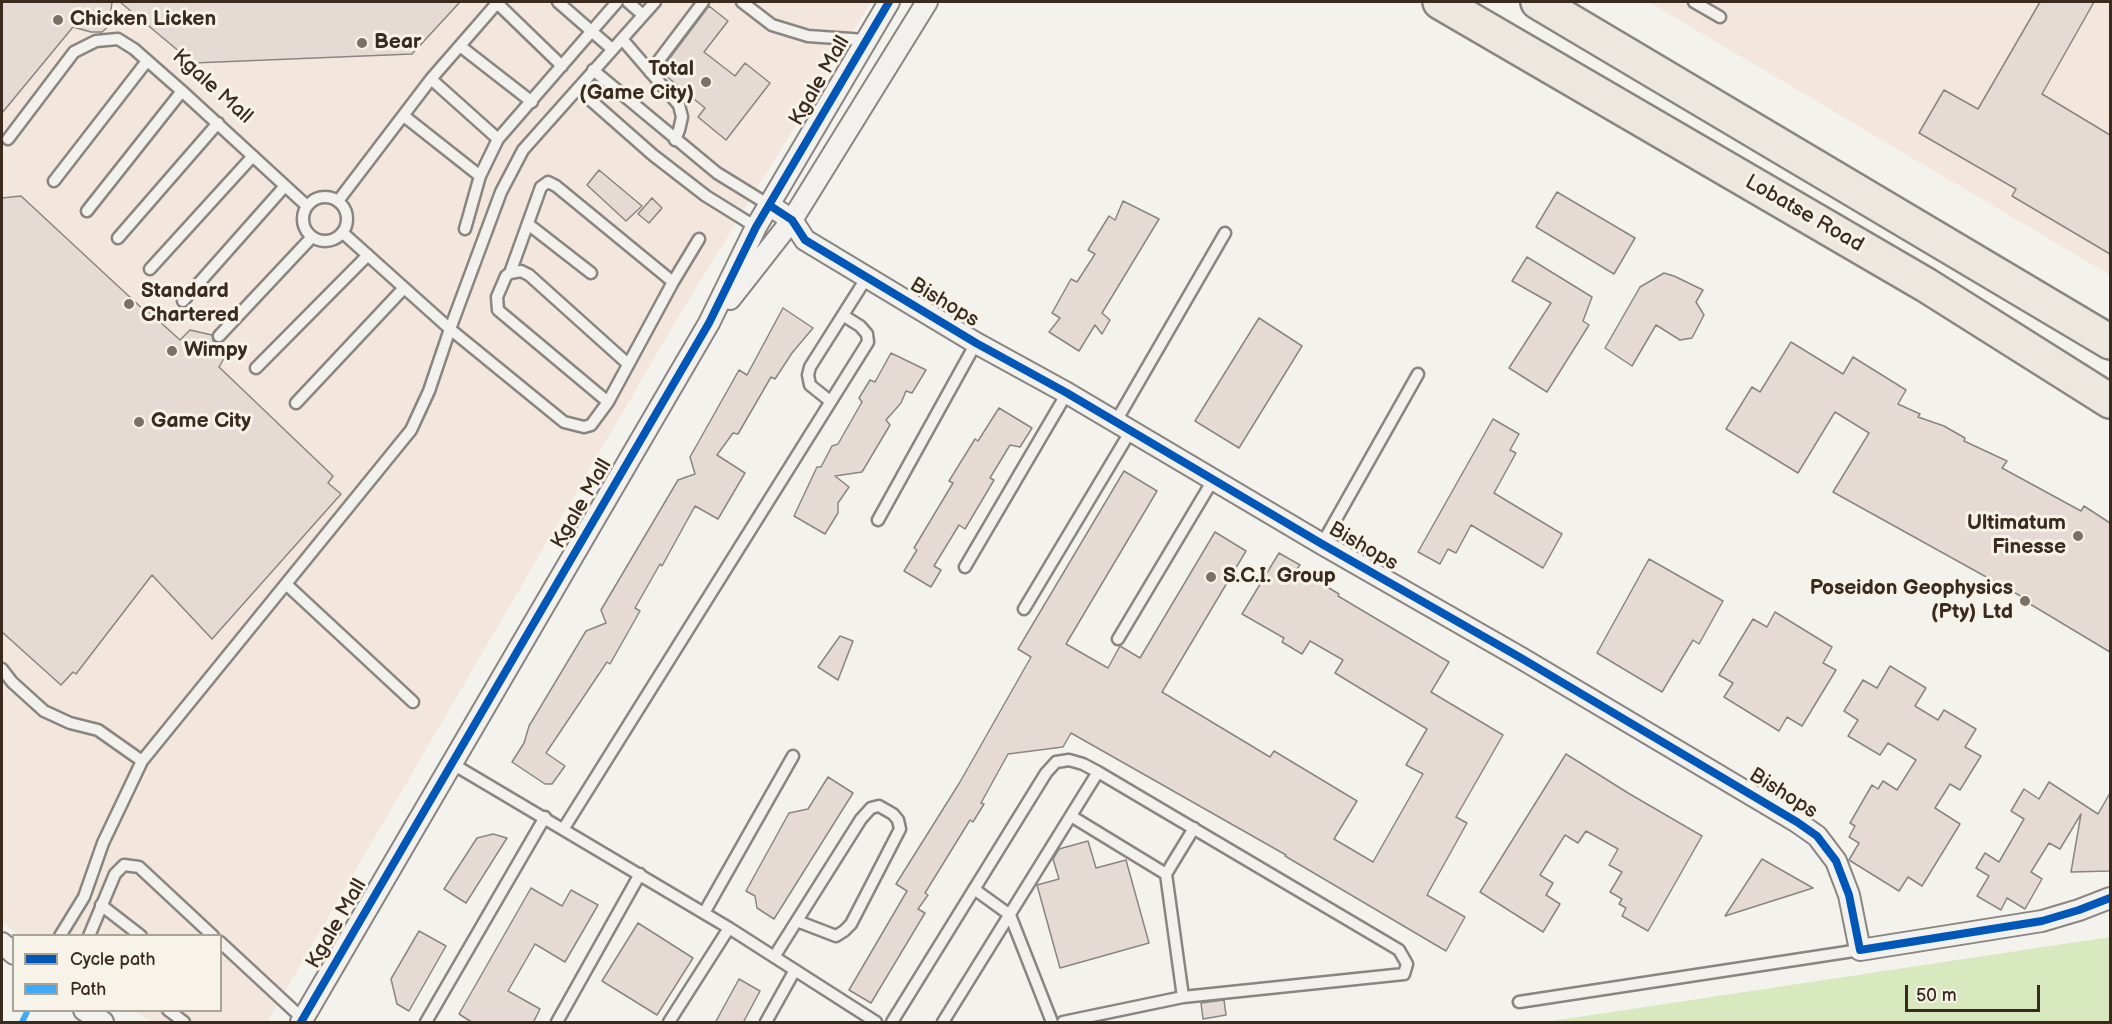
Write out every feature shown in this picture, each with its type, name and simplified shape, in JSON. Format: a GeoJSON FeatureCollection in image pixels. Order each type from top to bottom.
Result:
{"type":"FeatureCollection","features":[{"type":"Feature","properties":{"kind":"highway","name":"Lobatse Road"},"geometry":{"type":"LineString","coordinates":[[1440,2],[1926,285],[2110,400]]}},
{"type":"Feature","properties":{"kind":"highway"},"geometry":{"type":"LineString","coordinates":[[1538,2],[2110,342]]}},
{"type":"Feature","properties":{"kind":"street","name":"Kgale Mall"},"geometry":{"type":"LineString","coordinates":[[302,1021],[709,323],[756,227],[889,2]]}},
{"type":"Feature","properties":{"kind":"street","name":"Kgale Mall"},"geometry":{"type":"LineString","coordinates":[[709,323],[780,238],[927,2]]}},
{"type":"Feature","properties":{"kind":"street"},"geometry":{"type":"LineString","coordinates":[[769,205],[792,220]]}},
{"type":"Feature","properties":{"kind":"street","name":"Bishops"},"geometry":{"type":"LineString","coordinates":[[792,220],[805,240],[976,343],[1067,393],[1797,822],[1817,836],[1836,861],[1849,895],[1860,950]]}},
{"type":"Feature","properties":{"kind":"street"},"geometry":{"type":"LineString","coordinates":[[756,227],[780,238]]}},
{"type":"Feature","properties":{"kind":"street","name":"Bishops"},"geometry":{"type":"LineString","coordinates":[[780,238],[805,240]]}},
{"type":"Feature","properties":{"kind":"street"},"geometry":{"type":"LineString","coordinates":[[1860,950],[2042,921],[2110,898]]}},
{"type":"Feature","properties":{"kind":"street"},"geometry":{"type":"LineString","coordinates":[[86,1012],[103,1023]]}},
{"type":"Feature","properties":{"kind":"lane"},"geometry":{"type":"LineString","coordinates":[[338,201],[431,79],[497,2],[562,66]]}},
{"type":"Feature","properties":{"kind":"lane"},"geometry":{"type":"LineString","coordinates":[[558,2],[612,49]]}},
{"type":"Feature","properties":{"kind":"lane"},"geometry":{"type":"LineString","coordinates":[[465,229],[480,176],[498,138],[532,102],[617,2]]}},
{"type":"Feature","properties":{"kind":"lane"},"geometry":{"type":"LineString","coordinates":[[628,2],[643,15]]}},
{"type":"Feature","properties":{"kind":"lane"},"geometry":{"type":"LineString","coordinates":[[61,934],[84,897],[103,843],[142,761],[411,430],[429,391],[501,192],[523,150],[655,2]]}},
{"type":"Feature","properties":{"kind":"lane"},"geometry":{"type":"LineString","coordinates":[[650,72],[703,2]]}},
{"type":"Feature","properties":{"kind":"lane"},"geometry":{"type":"LineString","coordinates":[[742,2],[772,25],[808,36],[865,40]]}},
{"type":"Feature","properties":{"kind":"lane"},"geometry":{"type":"LineString","coordinates":[[1694,2],[1720,17]]}},
{"type":"Feature","properties":{"kind":"lane","name":"Kgale Mall"},"geometry":{"type":"LineString","coordinates":[[8,139],[74,52],[96,41],[118,39],[182,91],[307,206]]}},
{"type":"Feature","properties":{"kind":"lane"},"geometry":{"type":"LineString","coordinates":[[622,39],[679,105],[682,117],[675,140]]}},
{"type":"Feature","properties":{"kind":"lane"},"geometry":{"type":"LineString","coordinates":[[460,46],[532,102]]}},
{"type":"Feature","properties":{"kind":"lane"},"geometry":{"type":"LineString","coordinates":[[54,181],[147,61]]}},
{"type":"Feature","properties":{"kind":"lane"},"geometry":{"type":"LineString","coordinates":[[593,70],[717,173],[769,205]]}},
{"type":"Feature","properties":{"kind":"lane"},"geometry":{"type":"LineString","coordinates":[[431,79],[498,138]]}},
{"type":"Feature","properties":{"kind":"lane"},"geometry":{"type":"LineString","coordinates":[[578,89],[652,155],[706,196],[756,227]]}},
{"type":"Feature","properties":{"kind":"lane"},"geometry":{"type":"LineString","coordinates":[[87,211],[182,91]]}},
{"type":"Feature","properties":{"kind":"lane"},"geometry":{"type":"LineString","coordinates":[[404,116],[480,176]]}},
{"type":"Feature","properties":{"kind":"lane"},"geometry":{"type":"LineString","coordinates":[[118,238],[218,123]]}},
{"type":"Feature","properties":{"kind":"lane"},"geometry":{"type":"LineString","coordinates":[[150,269],[253,156]]}},
{"type":"Feature","properties":{"kind":"lane"},"geometry":{"type":"LineString","coordinates":[[608,402],[498,310],[497,297],[506,276],[510,273],[541,187],[548,182],[556,186],[673,282]]}},
{"type":"Feature","properties":{"kind":"lane"},"geometry":{"type":"LineString","coordinates":[[183,301],[285,186]]}},
{"type":"Feature","properties":{"kind":"lane"},"geometry":{"type":"LineString","coordinates":[[322,197],[338,201],[347,216],[343,233],[328,241],[312,237],[303,222],[307,206],[322,197]]}},
{"type":"Feature","properties":{"kind":"lane"},"geometry":{"type":"LineString","coordinates":[[528,224],[591,273]]}},
{"type":"Feature","properties":{"kind":"lane"},"geometry":{"type":"LineString","coordinates":[[343,233],[450,329],[564,422],[584,427],[591,425],[608,402],[699,239]]}},
{"type":"Feature","properties":{"kind":"lane"},"geometry":{"type":"LineString","coordinates":[[1024,609],[1225,233]]}},
{"type":"Feature","properties":{"kind":"lane"},"geometry":{"type":"LineString","coordinates":[[219,336],[312,237]]}},
{"type":"Feature","properties":{"kind":"lane"},"geometry":{"type":"LineString","coordinates":[[256,368],[368,255]]}},
{"type":"Feature","properties":{"kind":"lane"},"geometry":{"type":"LineString","coordinates":[[510,273],[520,271],[529,275],[628,364]]}},
{"type":"Feature","properties":{"kind":"lane"},"geometry":{"type":"LineString","coordinates":[[830,401],[810,385],[808,375],[810,367],[867,277]]}},
{"type":"Feature","properties":{"kind":"lane"},"geometry":{"type":"LineString","coordinates":[[296,403],[404,288]]}},
{"type":"Feature","properties":{"kind":"lane"},"geometry":{"type":"LineString","coordinates":[[564,828],[868,342],[867,334],[860,326],[844,316]]}},
{"type":"Feature","properties":{"kind":"lane"},"geometry":{"type":"LineString","coordinates":[[878,520],[976,343]]}},
{"type":"Feature","properties":{"kind":"lane"},"geometry":{"type":"LineString","coordinates":[[1322,544],[1418,374]]}},
{"type":"Feature","properties":{"kind":"lane"},"geometry":{"type":"LineString","coordinates":[[965,567],[1067,393]]}},
{"type":"Feature","properties":{"kind":"lane"},"geometry":{"type":"LineString","coordinates":[[1118,639],[1213,480]]}},
{"type":"Feature","properties":{"kind":"lane"},"geometry":{"type":"LineString","coordinates":[[286,585],[413,702]]}},
{"type":"Feature","properties":{"kind":"lane"},"geometry":{"type":"LineString","coordinates":[[2,669],[12,682],[44,711],[70,723],[98,730],[142,761]]}},
{"type":"Feature","properties":{"kind":"lane"},"geometry":{"type":"LineString","coordinates":[[704,913],[793,756]]}},
{"type":"Feature","properties":{"kind":"lane"},"geometry":{"type":"LineString","coordinates":[[892,1023],[1046,773],[1056,762],[1069,760],[1098,772],[1398,950],[1407,964],[1404,974],[1183,997],[1063,1023]]}},
{"type":"Feature","properties":{"kind":"lane"},"geometry":{"type":"LineString","coordinates":[[451,763],[729,928],[876,1023]]}},
{"type":"Feature","properties":{"kind":"lane"},"geometry":{"type":"LineString","coordinates":[[943,1023],[1098,772]]}},
{"type":"Feature","properties":{"kind":"lane"},"geometry":{"type":"LineString","coordinates":[[774,957],[797,921],[866,813],[871,808],[879,806],[893,814],[898,820],[900,829],[851,924],[836,936],[797,921]]}},
{"type":"Feature","properties":{"kind":"lane"},"geometry":{"type":"LineString","coordinates":[[1071,816],[1166,874]]}},
{"type":"Feature","properties":{"kind":"lane"},"geometry":{"type":"LineString","coordinates":[[426,1023],[545,817]]}},
{"type":"Feature","properties":{"kind":"lane"},"geometry":{"type":"LineString","coordinates":[[1183,997],[1166,874],[1194,828]]}},
{"type":"Feature","properties":{"kind":"lane"},"geometry":{"type":"LineString","coordinates":[[89,934],[115,873],[124,865],[139,867],[211,934]]}},
{"type":"Feature","properties":{"kind":"lane"},"geometry":{"type":"LineString","coordinates":[[557,1023],[640,874]]}},
{"type":"Feature","properties":{"kind":"lane"},"geometry":{"type":"LineString","coordinates":[[974,889],[1010,915],[1052,1023]]}},
{"type":"Feature","properties":{"kind":"lane"},"geometry":{"type":"LineString","coordinates":[[101,905],[138,934]]}},
{"type":"Feature","properties":{"kind":"lane"},"geometry":{"type":"LineString","coordinates":[[669,1023],[729,928]]}},
{"type":"Feature","properties":{"kind":"lane"},"geometry":{"type":"LineString","coordinates":[[222,944],[302,1021]]}},
{"type":"Feature","properties":{"kind":"lane"},"geometry":{"type":"LineString","coordinates":[[1519,1002],[1860,950]]}},
{"type":"Feature","properties":{"kind":"lane"},"geometry":{"type":"LineString","coordinates":[[766,1023],[795,970]]}},
{"type":"Feature","properties":{"kind":"lane"},"geometry":{"type":"LineString","coordinates":[[169,1012],[184,1023]]}},
{"type":"Feature","properties":{"kind":"shaded area"},"geometry":{"type":"Polygon","coordinates":[[[2,2],[871,2],[673,326],[267,1022],[154,1022],[135,1012],[222,1012],[222,934],[17,934],[2,921],[2,2]]]}},
{"type":"Feature","properties":{"kind":"shaded area"},"geometry":{"type":"Polygon","coordinates":[[[1649,2],[2110,2],[2110,275],[1649,2]]]}},
{"type":"Feature","properties":{"kind":"green space"},"geometry":{"type":"Polygon","coordinates":[[[2110,937],[2110,1022],[1545,1022],[2110,937]]]}},
{"type":"Feature","properties":{"kind":"building"},"geometry":{"type":"Polygon","coordinates":[[[2,2],[112,2],[109,26],[102,32],[91,32],[73,27],[2,113],[2,2]]]}},
{"type":"Feature","properties":{"kind":"building"},"geometry":{"type":"Polygon","coordinates":[[[120,2],[460,2],[412,54],[193,63],[120,2]]]}},
{"type":"Feature","properties":{"kind":"building"},"geometry":{"type":"Polygon","coordinates":[[[2040,2],[2094,2],[2042,94],[2110,135],[2110,254],[2012,196],[2016,189],[1919,133],[1944,90],[1978,109],[2040,2]]]}},
{"type":"Feature","properties":{"kind":"building"},"geometry":{"type":"Polygon","coordinates":[[[709,6],[728,21],[704,52],[735,76],[745,63],[770,83],[726,140],[698,117],[705,108],[660,71],[709,6]]]}},
{"type":"Feature","properties":{"kind":"building"},"geometry":{"type":"Polygon","coordinates":[[[599,170],[642,206],[626,221],[587,185],[599,170]]]}},
{"type":"Feature","properties":{"kind":"building"},"geometry":{"type":"Polygon","coordinates":[[[1557,192],[1635,238],[1614,274],[1536,227],[1557,192]]]}},
{"type":"Feature","properties":{"kind":"building","name":"Game City"},"geometry":{"type":"Polygon","coordinates":[[[21,196],[147,313],[148,311],[180,340],[190,330],[212,335],[213,341],[220,343],[223,349],[223,360],[219,367],[333,476],[328,483],[341,494],[212,639],[152,575],[76,674],[73,672],[61,685],[2,632],[2,198],[21,196]]]}},
{"type":"Feature","properties":{"kind":"building"},"geometry":{"type":"Polygon","coordinates":[[[652,198],[662,208],[649,223],[638,214],[652,198]]]}},
{"type":"Feature","properties":{"kind":"building"},"geometry":{"type":"Polygon","coordinates":[[[1123,201],[1159,219],[1102,313],[1110,320],[1102,334],[1095,325],[1079,351],[1049,332],[1060,318],[1052,313],[1071,279],[1077,282],[1095,254],[1088,250],[1109,216],[1115,220],[1123,201]]]}},
{"type":"Feature","properties":{"kind":"building"},"geometry":{"type":"Polygon","coordinates":[[[1527,257],[1592,297],[1583,321],[1589,325],[1547,392],[1509,368],[1551,303],[1512,281],[1527,257]]]}},
{"type":"Feature","properties":{"kind":"building"},"geometry":{"type":"Polygon","coordinates":[[[1664,273],[1703,290],[1696,302],[1704,315],[1692,338],[1680,340],[1656,325],[1632,366],[1605,348],[1640,287],[1664,273]]]}},
{"type":"Feature","properties":{"kind":"building"},"geometry":{"type":"Polygon","coordinates":[[[783,308],[813,328],[792,353],[775,379],[771,377],[738,434],[733,433],[717,455],[745,473],[718,519],[695,506],[662,566],[660,564],[635,608],[640,611],[610,664],[607,662],[546,753],[565,766],[552,784],[545,784],[512,762],[524,743],[529,726],[586,631],[606,623],[601,610],[678,480],[695,474],[690,457],[739,370],[747,375],[783,308]]]}},
{"type":"Feature","properties":{"kind":"building"},"geometry":{"type":"Polygon","coordinates":[[[1259,318],[1302,346],[1239,448],[1195,421],[1259,318]]]}},
{"type":"Feature","properties":{"kind":"building"},"geometry":{"type":"Polygon","coordinates":[[[1791,342],[1843,374],[1853,357],[1906,390],[1898,404],[1920,414],[1918,417],[1944,426],[1965,438],[1964,441],[2007,461],[2002,468],[2081,511],[2084,506],[2110,523],[2110,652],[2025,601],[2026,599],[1833,492],[1869,433],[1835,412],[1798,473],[1726,429],[1752,387],[1760,392],[1791,342]]]}},
{"type":"Feature","properties":{"kind":"building"},"geometry":{"type":"Polygon","coordinates":[[[891,353],[926,370],[912,393],[906,391],[901,403],[886,420],[890,425],[862,472],[835,476],[849,487],[838,503],[838,513],[825,534],[794,516],[817,467],[821,467],[832,446],[838,444],[862,402],[859,398],[870,380],[875,382],[891,353]]]}},
{"type":"Feature","properties":{"kind":"building"},"geometry":{"type":"Polygon","coordinates":[[[999,408],[1032,428],[1020,447],[1010,445],[990,478],[994,480],[965,529],[959,525],[934,566],[941,570],[931,587],[904,571],[917,550],[914,548],[953,483],[949,481],[975,439],[978,441],[999,408]]]}},
{"type":"Feature","properties":{"kind":"building"},"geometry":{"type":"Polygon","coordinates":[[[1493,419],[1519,434],[1510,450],[1516,453],[1494,493],[1562,534],[1543,568],[1471,525],[1456,553],[1448,549],[1440,564],[1418,552],[1493,419]]]}},
{"type":"Feature","properties":{"kind":"building"},"geometry":{"type":"Polygon","coordinates":[[[1124,471],[1157,491],[1066,644],[1108,668],[1120,646],[1140,658],[1215,532],[1246,551],[1162,692],[1270,757],[1274,751],[1357,801],[1334,839],[1373,862],[1423,774],[1406,765],[1427,729],[1335,673],[1343,660],[1310,641],[1302,654],[1282,642],[1284,638],[1242,614],[1279,553],[1300,565],[1297,569],[1339,594],[1338,596],[1449,662],[1431,692],[1503,735],[1456,817],[1467,823],[1427,895],[1465,917],[1446,951],[1286,855],[1071,733],[1063,747],[1008,754],[981,803],[984,804],[973,822],[970,820],[925,893],[928,895],[918,909],[925,913],[871,1003],[849,990],[907,891],[896,884],[960,782],[1031,657],[1018,649],[1124,471]]]}},
{"type":"Feature","properties":{"kind":"building"},"geometry":{"type":"Polygon","coordinates":[[[1649,559],[1723,601],[1699,644],[1693,640],[1662,692],[1597,653],[1649,559]]]}},
{"type":"Feature","properties":{"kind":"building"},"geometry":{"type":"Polygon","coordinates":[[[1775,612],[1832,647],[1823,663],[1836,670],[1802,726],[1787,717],[1779,731],[1724,697],[1733,683],[1719,675],[1753,619],[1767,627],[1775,612]]]}},
{"type":"Feature","properties":{"kind":"building"},"geometry":{"type":"Polygon","coordinates":[[[840,636],[853,641],[838,680],[818,667],[840,636]]]}},
{"type":"Feature","properties":{"kind":"building"},"geometry":{"type":"Polygon","coordinates":[[[1890,666],[1926,688],[1915,706],[1938,720],[1944,710],[1976,729],[1965,747],[1981,756],[1960,790],[1950,784],[1935,808],[1960,824],[1922,886],[1908,877],[1899,891],[1849,860],[1859,843],[1849,837],[1855,826],[1850,823],[1872,785],[1878,789],[1883,781],[1897,790],[1916,760],[1888,743],[1880,755],[1848,736],[1858,720],[1844,711],[1863,680],[1877,688],[1890,666]]]}},
{"type":"Feature","properties":{"kind":"building"},"geometry":{"type":"Polygon","coordinates":[[[1566,754],[1702,836],[1648,931],[1622,916],[1626,908],[1619,904],[1622,899],[1610,892],[1622,872],[1609,865],[1618,849],[1586,831],[1578,843],[1565,835],[1540,875],[1553,883],[1546,895],[1560,904],[1543,932],[1480,892],[1566,754]]]}},
{"type":"Feature","properties":{"kind":"building"},"geometry":{"type":"Polygon","coordinates":[[[828,777],[853,793],[774,919],[757,908],[755,896],[746,891],[789,813],[808,809],[828,777]]]}},
{"type":"Feature","properties":{"kind":"building"},"geometry":{"type":"Polygon","coordinates":[[[2049,782],[2098,814],[2110,793],[2110,871],[2071,872],[2081,814],[2060,849],[2049,843],[2031,872],[2042,879],[2025,909],[2007,898],[2001,910],[1977,896],[1989,876],[1976,868],[1985,853],[1999,862],[2024,819],[2011,811],[2024,789],[2039,799],[2049,782]]]}},
{"type":"Feature","properties":{"kind":"building"},"geometry":{"type":"Polygon","coordinates":[[[493,834],[507,838],[466,903],[444,889],[477,838],[493,834]]]}},
{"type":"Feature","properties":{"kind":"building"},"geometry":{"type":"Polygon","coordinates":[[[1088,841],[1096,868],[1126,860],[1149,943],[1060,968],[1037,885],[1059,879],[1053,859],[1059,849],[1088,841]]]}},
{"type":"Feature","properties":{"kind":"building"},"geometry":{"type":"Polygon","coordinates":[[[1762,859],[1813,888],[1725,916],[1762,859]]]}},
{"type":"Feature","properties":{"kind":"building"},"geometry":{"type":"Polygon","coordinates":[[[531,888],[562,906],[571,890],[598,905],[565,962],[535,944],[508,991],[540,1009],[533,1023],[473,1023],[459,1014],[531,888]]]}},
{"type":"Feature","properties":{"kind":"building"},"geometry":{"type":"Polygon","coordinates":[[[638,923],[693,958],[657,1015],[602,981],[638,923]]]}},
{"type":"Feature","properties":{"kind":"building"},"geometry":{"type":"Polygon","coordinates":[[[419,931],[446,946],[409,1011],[397,1004],[391,979],[419,931]]]}},
{"type":"Feature","properties":{"kind":"building"},"geometry":{"type":"Polygon","coordinates":[[[739,979],[760,991],[743,1023],[715,1023],[739,979]]]}},
{"type":"Feature","properties":{"kind":"building"},"geometry":{"type":"Polygon","coordinates":[[[1224,1000],[1226,1015],[1203,1019],[1201,1003],[1224,1000]]]}},
{"type":"Feature","properties":{"kind":"marked path"},"geometry":{"type":"LineString","coordinates":[[22,1022],[27,1012]]}},
{"type":"Feature","properties":{"kind":"cycle path"},"geometry":{"type":"LineString","coordinates":[[301,1022],[709,323],[756,227],[889,2]]}},
{"type":"Feature","properties":{"kind":"cycle path"},"geometry":{"type":"LineString","coordinates":[[769,205],[792,220],[805,240],[976,343],[1067,393],[1797,822],[1817,836],[1836,861],[1849,895],[1860,950],[2042,921],[2110,898]]}},
{"type":"Feature","properties":{"kind":"place","name":"Chicken Licken"},"geometry":{"type":"Point","coordinates":[58,20]}},
{"type":"Feature","properties":{"kind":"place","name":"Bear"},"geometry":{"type":"Point","coordinates":[362,43]}},
{"type":"Feature","properties":{"kind":"place","name":"Total (Game City)"},"geometry":{"type":"Point","coordinates":[706,82]}},
{"type":"Feature","properties":{"kind":"place","name":"Standard Chartered"},"geometry":{"type":"Point","coordinates":[129,304]}},
{"type":"Feature","properties":{"kind":"place","name":"Wimpy"},"geometry":{"type":"Point","coordinates":[172,351]}},
{"type":"Feature","properties":{"kind":"place","name":"Game City"},"geometry":{"type":"Point","coordinates":[139,422]}},
{"type":"Feature","properties":{"kind":"place","name":"Ultimatum Finesse"},"geometry":{"type":"Point","coordinates":[2078,536]}},
{"type":"Feature","properties":{"kind":"place","name":"S.C.I. Group"},"geometry":{"type":"Point","coordinates":[1211,577]}},
{"type":"Feature","properties":{"kind":"place","name":"Poseidon Geophysics (Pty) Ltd"},"geometry":{"type":"Point","coordinates":[2025,601]}}]}
